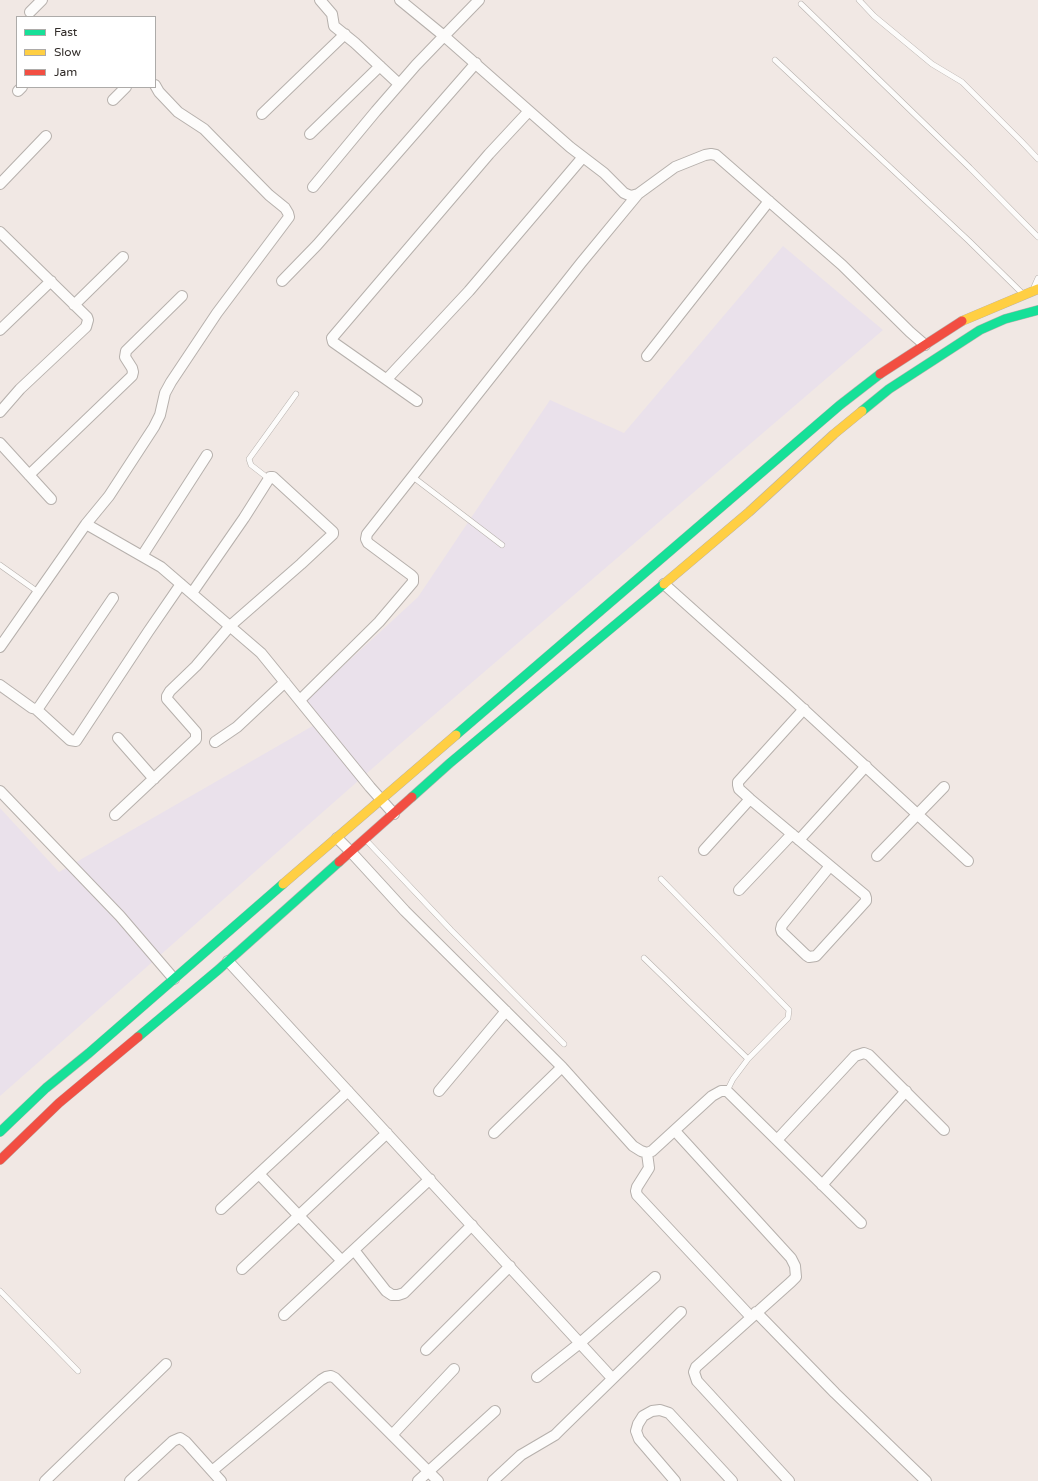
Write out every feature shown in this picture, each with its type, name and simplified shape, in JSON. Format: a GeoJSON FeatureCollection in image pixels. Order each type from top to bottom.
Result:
{"type":"FeatureCollection","features":[{"type":"Feature","properties":{"kind":"main road"},"geometry":{"type":"LineString","coordinates":[[0,1160],[35,1127],[52,1095],[88,1053],[381,800],[702,537],[840,406],[883,372],[962,322],[1031,292]]}},
{"type":"Feature","properties":{"kind":"main road"},"geometry":{"type":"LineString","coordinates":[[0,1132],[52,1095],[228,961],[450,763],[664,584],[702,537],[749,512],[834,434],[889,389],[980,330],[1005,319],[1038,310]]}},
{"type":"Feature","properties":{"kind":"street"},"geometry":{"type":"LineString","coordinates":[[30,12],[42,0]]}},
{"type":"Feature","properties":{"kind":"street"},"geometry":{"type":"LineString","coordinates":[[320,0],[332,14],[334,26],[345,34],[399,84]]}},
{"type":"Feature","properties":{"kind":"street"},"geometry":{"type":"LineString","coordinates":[[400,0],[476,63],[583,157],[604,173],[624,193],[632,196],[638,194]]}},
{"type":"Feature","properties":{"kind":"street"},"geometry":{"type":"LineString","coordinates":[[313,187],[399,84],[479,0]]}},
{"type":"Feature","properties":{"kind":"street"},"geometry":{"type":"LineString","coordinates":[[262,114],[345,34]]}},
{"type":"Feature","properties":{"kind":"street"},"geometry":{"type":"LineString","coordinates":[[282,281],[317,245],[476,63]]}},
{"type":"Feature","properties":{"kind":"street"},"geometry":{"type":"LineString","coordinates":[[310,134],[380,66]]}},
{"type":"Feature","properties":{"kind":"street"},"geometry":{"type":"LineString","coordinates":[[0,647],[86,524],[109,496],[154,427],[160,415],[166,393],[171,382],[217,313],[289,217],[285,208],[204,129],[178,112],[156,87]]}},
{"type":"Feature","properties":{"kind":"street"},"geometry":{"type":"LineString","coordinates":[[113,100],[125,88]]}},
{"type":"Feature","properties":{"kind":"street"},"geometry":{"type":"LineString","coordinates":[[417,401],[333,342],[333,336],[489,154],[529,111]]}},
{"type":"Feature","properties":{"kind":"street"},"geometry":{"type":"LineString","coordinates":[[0,184],[46,136]]}},
{"type":"Feature","properties":{"kind":"street"},"geometry":{"type":"LineString","coordinates":[[300,700],[379,622],[413,582],[413,577],[411,575],[368,543],[366,537],[367,534],[638,194],[675,167],[711,154],[716,155],[842,265],[925,345]]}},
{"type":"Feature","properties":{"kind":"street"},"geometry":{"type":"LineString","coordinates":[[387,379],[469,291],[583,157]]}},
{"type":"Feature","properties":{"kind":"street"},"geometry":{"type":"LineString","coordinates":[[647,356],[769,201]]}},
{"type":"Feature","properties":{"kind":"street"},"geometry":{"type":"LineString","coordinates":[[0,232],[87,317],[88,320],[86,327],[20,389],[0,412]]}},
{"type":"Feature","properties":{"kind":"street"},"geometry":{"type":"LineString","coordinates":[[0,247],[8,240]]}},
{"type":"Feature","properties":{"kind":"street"},"geometry":{"type":"LineString","coordinates":[[74,305],[123,257]]}},
{"type":"Feature","properties":{"kind":"street"},"geometry":{"type":"LineString","coordinates":[[0,330],[50,281]]}},
{"type":"Feature","properties":{"kind":"street"},"geometry":{"type":"LineString","coordinates":[[29,475],[132,376],[132,368],[125,357],[126,351],[182,296]]}},
{"type":"Feature","properties":{"kind":"street"},"geometry":{"type":"LineString","coordinates":[[0,443],[51,499]]}},
{"type":"Feature","properties":{"kind":"street"},"geometry":{"type":"LineString","coordinates":[[142,556],[207,455]]}},
{"type":"Feature","properties":{"kind":"street"},"geometry":{"type":"LineString","coordinates":[[114,815],[196,739],[196,732],[167,699],[167,696],[196,666],[230,626],[333,534],[332,530],[273,477],[269,478],[244,518],[192,593]]}},
{"type":"Feature","properties":{"kind":"street"},"geometry":{"type":"LineString","coordinates":[[86,524],[161,567],[261,653],[394,814]]}},
{"type":"Feature","properties":{"kind":"street"},"geometry":{"type":"LineString","coordinates":[[0,685],[32,708],[36,708],[70,740],[76,741],[181,584]]}},
{"type":"Feature","properties":{"kind":"street"},"geometry":{"type":"LineString","coordinates":[[664,584],[804,709],[968,860]]}},
{"type":"Feature","properties":{"kind":"street"},"geometry":{"type":"LineString","coordinates":[[36,708],[39,707],[113,598]]}},
{"type":"Feature","properties":{"kind":"street"},"geometry":{"type":"LineString","coordinates":[[215,742],[236,726],[285,682]]}},
{"type":"Feature","properties":{"kind":"street"},"geometry":{"type":"LineString","coordinates":[[804,709],[738,782],[739,789],[750,799],[865,895],[866,901],[816,956],[809,957],[806,956],[782,932],[781,929],[786,920],[830,866]]}},
{"type":"Feature","properties":{"kind":"street"},"geometry":{"type":"LineString","coordinates":[[118,738],[154,778]]}},
{"type":"Feature","properties":{"kind":"street"},"geometry":{"type":"LineString","coordinates":[[739,890],[796,837],[866,766]]}},
{"type":"Feature","properties":{"kind":"street"},"geometry":{"type":"LineString","coordinates":[[877,856],[944,788]]}},
{"type":"Feature","properties":{"kind":"street"},"geometry":{"type":"LineString","coordinates":[[0,791],[120,916],[174,979]]}},
{"type":"Feature","properties":{"kind":"street"},"geometry":{"type":"LineString","coordinates":[[704,850],[750,799]]}},
{"type":"Feature","properties":{"kind":"street"},"geometry":{"type":"LineString","coordinates":[[337,838],[405,911],[562,1067],[633,1146],[647,1153],[655,1149],[712,1096],[721,1091],[727,1091],[861,1223]]}},
{"type":"Feature","properties":{"kind":"street"},"geometry":{"type":"LineString","coordinates":[[228,961],[612,1378]]}},
{"type":"Feature","properties":{"kind":"street"},"geometry":{"type":"LineString","coordinates":[[439,1091],[506,1011]]}},
{"type":"Feature","properties":{"kind":"street"},"geometry":{"type":"LineString","coordinates":[[777,1140],[855,1056],[861,1053],[869,1055],[944,1130]]}},
{"type":"Feature","properties":{"kind":"street"},"geometry":{"type":"LineString","coordinates":[[494,1133],[562,1067]]}},
{"type":"Feature","properties":{"kind":"street"},"geometry":{"type":"LineString","coordinates":[[221,1209],[348,1091]]}},
{"type":"Feature","properties":{"kind":"street"},"geometry":{"type":"LineString","coordinates":[[822,1185],[906,1091]]}},
{"type":"Feature","properties":{"kind":"street"},"geometry":{"type":"LineString","coordinates":[[675,1131],[791,1258],[795,1266],[796,1277],[696,1367],[694,1372],[694,1376],[697,1381],[789,1481]]}},
{"type":"Feature","properties":{"kind":"street"},"geometry":{"type":"LineString","coordinates":[[242,1269],[387,1133]]}},
{"type":"Feature","properties":{"kind":"street"},"geometry":{"type":"LineString","coordinates":[[647,1153],[649,1168],[637,1187],[637,1195],[754,1315],[926,1481]]}},
{"type":"Feature","properties":{"kind":"street"},"geometry":{"type":"LineString","coordinates":[[259,1174],[342,1261]]}},
{"type":"Feature","properties":{"kind":"street"},"geometry":{"type":"LineString","coordinates":[[284,1315],[430,1179]]}},
{"type":"Feature","properties":{"kind":"street"},"geometry":{"type":"LineString","coordinates":[[354,1250],[386,1291],[392,1295],[398,1295],[404,1293],[472,1225]]}},
{"type":"Feature","properties":{"kind":"street"},"geometry":{"type":"LineString","coordinates":[[426,1350],[510,1266]]}},
{"type":"Feature","properties":{"kind":"street"},"geometry":{"type":"LineString","coordinates":[[537,1377],[580,1343],[655,1277]]}},
{"type":"Feature","properties":{"kind":"street"},"geometry":{"type":"LineString","coordinates":[[493,1481],[521,1455],[558,1432],[681,1312]]}},
{"type":"Feature","properties":{"kind":"street"},"geometry":{"type":"LineString","coordinates":[[45,1481],[166,1364]]}},
{"type":"Feature","properties":{"kind":"street"},"geometry":{"type":"LineString","coordinates":[[392,1435],[454,1369]]}},
{"type":"Feature","properties":{"kind":"street"},"geometry":{"type":"LineString","coordinates":[[212,1471],[326,1377],[332,1376],[438,1481]]}},
{"type":"Feature","properties":{"kind":"street"},"geometry":{"type":"LineString","coordinates":[[675,1481],[639,1439],[636,1431],[643,1416],[652,1411],[660,1410],[668,1413],[732,1481]]}},
{"type":"Feature","properties":{"kind":"street"},"geometry":{"type":"LineString","coordinates":[[418,1481],[495,1411]]}},
{"type":"Feature","properties":{"kind":"street"},"geometry":{"type":"LineString","coordinates":[[130,1481],[173,1441],[180,1438],[186,1442],[221,1481]]}},
{"type":"Feature","properties":{"kind":"lane"},"geometry":{"type":"LineString","coordinates":[[859,0],[874,16],[932,64],[962,82],[1038,159]]}},
{"type":"Feature","properties":{"kind":"lane"},"geometry":{"type":"LineString","coordinates":[[802,4],[970,168],[1038,237]]}},
{"type":"Feature","properties":{"kind":"lane"},"geometry":{"type":"LineString","coordinates":[[774,60],[969,241],[1031,292],[1038,278]]}},
{"type":"Feature","properties":{"kind":"lane"},"geometry":{"type":"LineString","coordinates":[[269,478],[251,465],[249,459],[296,394]]}},
{"type":"Feature","properties":{"kind":"lane"},"geometry":{"type":"LineString","coordinates":[[413,477],[502,545]]}},
{"type":"Feature","properties":{"kind":"lane"},"geometry":{"type":"LineString","coordinates":[[0,565],[38,592]]}},
{"type":"Feature","properties":{"kind":"lane"},"geometry":{"type":"LineString","coordinates":[[365,839],[451,930],[564,1044]]}},
{"type":"Feature","properties":{"kind":"lane"},"geometry":{"type":"LineString","coordinates":[[662,879],[789,1010],[788,1018],[748,1059],[733,1079],[727,1091]]}},
{"type":"Feature","properties":{"kind":"lane"},"geometry":{"type":"LineString","coordinates":[[644,958],[748,1059]]}},
{"type":"Feature","properties":{"kind":"lane"},"geometry":{"type":"LineString","coordinates":[[0,1291],[78,1371]]}},
{"type":"Feature","properties":{"kind":"shaded area"},"geometry":{"type":"Polygon","coordinates":[[[783,246],[883,330],[399,745],[0,1096],[0,808],[59,872],[323,720],[304,702],[418,597],[550,400],[624,433],[783,246]]]}},
{"type":"Feature","properties":{"kind":"traffic: fast"},"geometry":{"type":"LineString","coordinates":[[862,411],[889,389],[980,330],[1005,319],[1038,310]]}},
{"type":"Feature","properties":{"kind":"traffic: fast"},"geometry":{"type":"LineString","coordinates":[[456,735],[840,405],[880,374]]}},
{"type":"Feature","properties":{"kind":"traffic: fast"},"geometry":{"type":"LineString","coordinates":[[412,797],[450,763],[664,584]]}},
{"type":"Feature","properties":{"kind":"traffic: fast"},"geometry":{"type":"LineString","coordinates":[[138,1037],[218,970],[339,862]]}},
{"type":"Feature","properties":{"kind":"traffic: fast"},"geometry":{"type":"LineString","coordinates":[[0,1132],[46,1088],[89,1053],[283,884]]}},
{"type":"Feature","properties":{"kind":"traffic: slow"},"geometry":{"type":"LineString","coordinates":[[962,321],[1038,289]]}},
{"type":"Feature","properties":{"kind":"traffic: slow"},"geometry":{"type":"LineString","coordinates":[[664,584],[749,512],[834,434],[862,411]]}},
{"type":"Feature","properties":{"kind":"traffic: slow"},"geometry":{"type":"LineString","coordinates":[[283,884],[456,735]]}},
{"type":"Feature","properties":{"kind":"traffic: jam"},"geometry":{"type":"LineString","coordinates":[[880,374],[962,321]]}},
{"type":"Feature","properties":{"kind":"traffic: jam"},"geometry":{"type":"LineString","coordinates":[[339,862],[412,797]]}},
{"type":"Feature","properties":{"kind":"traffic: jam"},"geometry":{"type":"LineString","coordinates":[[0,1160],[59,1103],[138,1037]]}}]}
